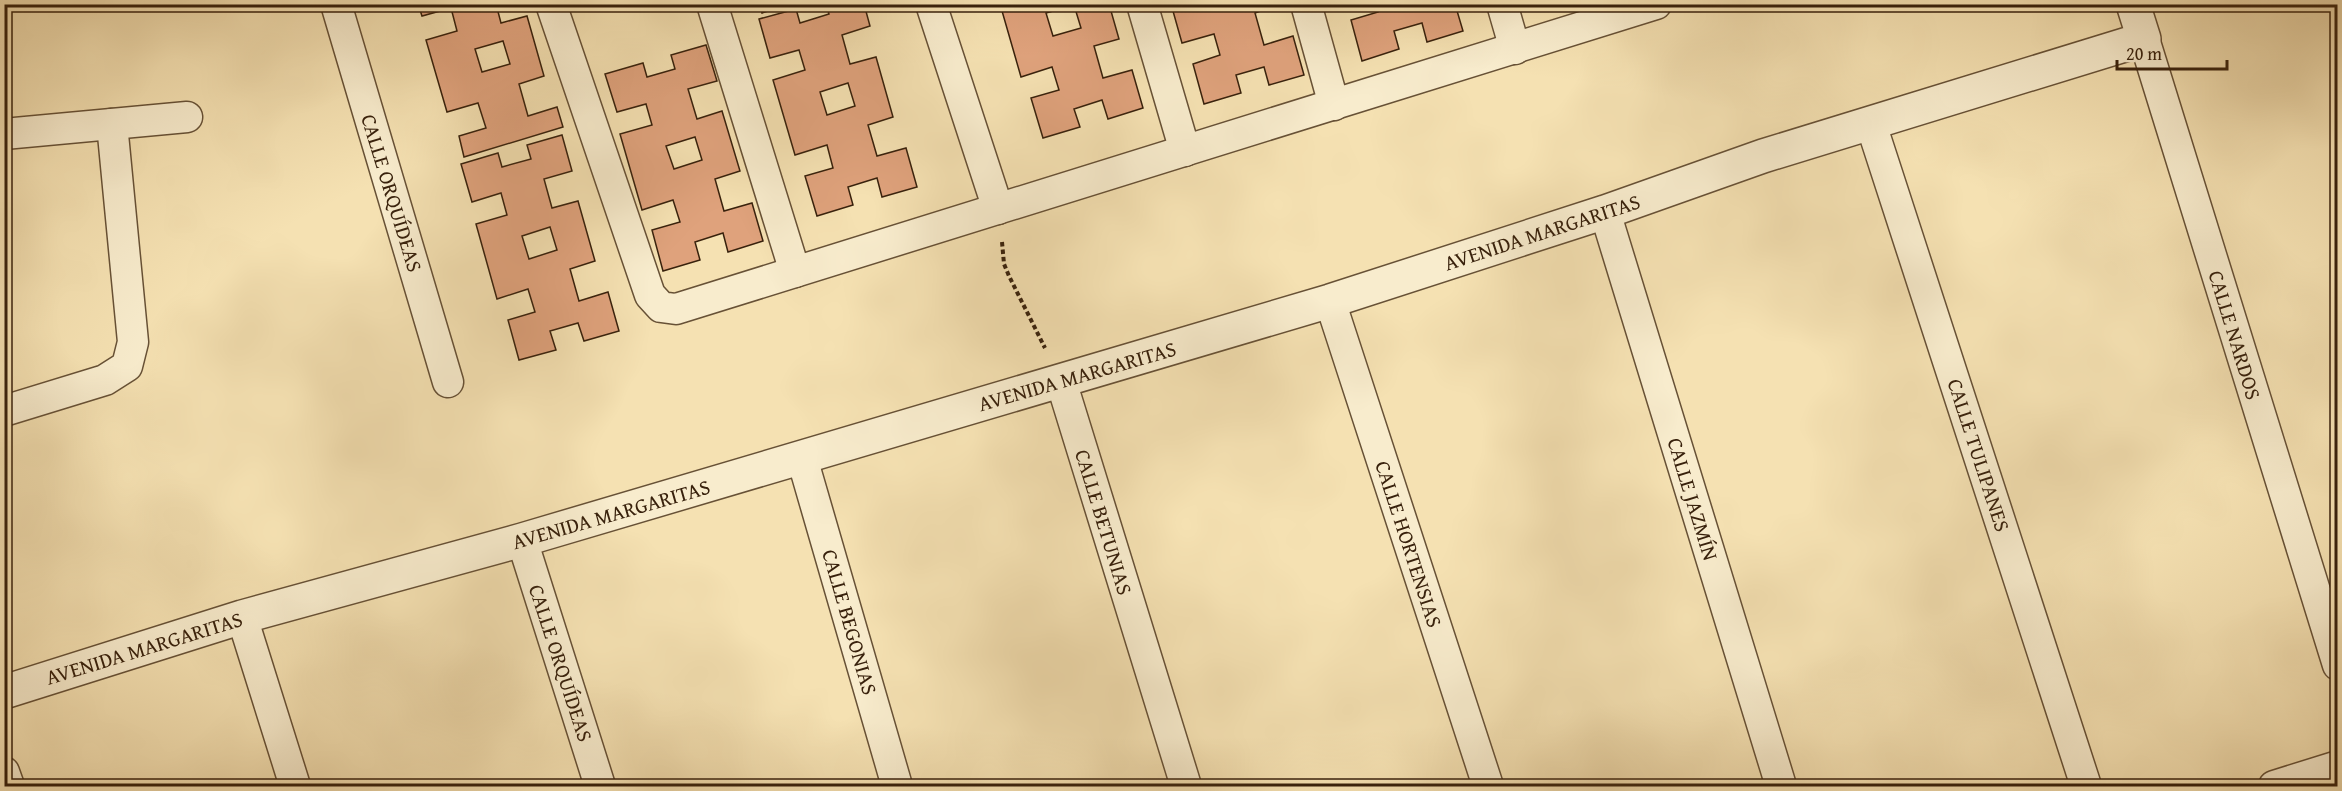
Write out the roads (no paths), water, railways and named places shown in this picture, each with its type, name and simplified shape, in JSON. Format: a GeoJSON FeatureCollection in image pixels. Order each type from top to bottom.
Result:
{"type":"FeatureCollection","features":[{"type":"Feature","properties":{"kind":"street","name":"CALLE ORQUÍDEAS"},"geometry":{"type":"LineString","coordinates":[[336,4],[448,382]]}},
{"type":"Feature","properties":{"kind":"street"},"geometry":{"type":"LineString","coordinates":[[551,4],[650,295],[661,307],[676,309],[1656,4]]}},
{"type":"Feature","properties":{"kind":"street"},"geometry":{"type":"LineString","coordinates":[[712,4],[795,272]]}},
{"type":"Feature","properties":{"kind":"street"},"geometry":{"type":"LineString","coordinates":[[931,4],[998,209]]}},
{"type":"Feature","properties":{"kind":"street"},"geometry":{"type":"LineString","coordinates":[[1142,4],[1185,151]]}},
{"type":"Feature","properties":{"kind":"street"},"geometry":{"type":"LineString","coordinates":[[1306,4],[1334,105]]}},
{"type":"Feature","properties":{"kind":"street"},"geometry":{"type":"LineString","coordinates":[[1502,4],[1515,49]]}},
{"type":"Feature","properties":{"kind":"street","name":"CALLE NARDOS"},"geometry":{"type":"LineString","coordinates":[[2133,4],[2337,665]]}},
{"type":"Feature","properties":{"kind":"street","name":"AVENIDA MARGARITAS"},"geometry":{"type":"LineString","coordinates":[[4,692],[242,617],[522,540],[1330,301],[1605,212],[1763,156],[2144,39]]}},
{"type":"Feature","properties":{"kind":"street"},"geometry":{"type":"LineString","coordinates":[[4,134],[188,117]]}},
{"type":"Feature","properties":{"kind":"street"},"geometry":{"type":"LineString","coordinates":[[4,411],[105,380],[127,366],[133,342],[112,124]]}},
{"type":"Feature","properties":{"kind":"street","name":"CALLE TULIPANES"},"geometry":{"type":"LineString","coordinates":[[1871,124],[2086,786]]}},
{"type":"Feature","properties":{"kind":"street","name":"CALLE JAZMÍN"},"geometry":{"type":"LineString","coordinates":[[1605,212],[1781,786]]}},
{"type":"Feature","properties":{"kind":"street","name":"CALLE HORTENSIAS"},"geometry":{"type":"LineString","coordinates":[[1330,301],[1488,786]]}},
{"type":"Feature","properties":{"kind":"street","name":"CALLE BETUNIAS"},"geometry":{"type":"LineString","coordinates":[[1061,381],[1186,786]]}},
{"type":"Feature","properties":{"kind":"street","name":"CALLE BEGONIAS"},"geometry":{"type":"LineString","coordinates":[[802,458],[897,786]]}},
{"type":"Feature","properties":{"kind":"street","name":"CALLE ORQUÍDEAS"},"geometry":{"type":"LineString","coordinates":[[522,540],[600,786]]}},
{"type":"Feature","properties":{"kind":"street"},"geometry":{"type":"LineString","coordinates":[[242,617],[295,786]]}},
{"type":"Feature","properties":{"kind":"street"},"geometry":{"type":"LineString","coordinates":[[2274,786],[2337,766]]}},
{"type":"Feature","properties":{"kind":"street"},"geometry":{"type":"LineString","coordinates":[[4,772],[9,786]]}}]}
